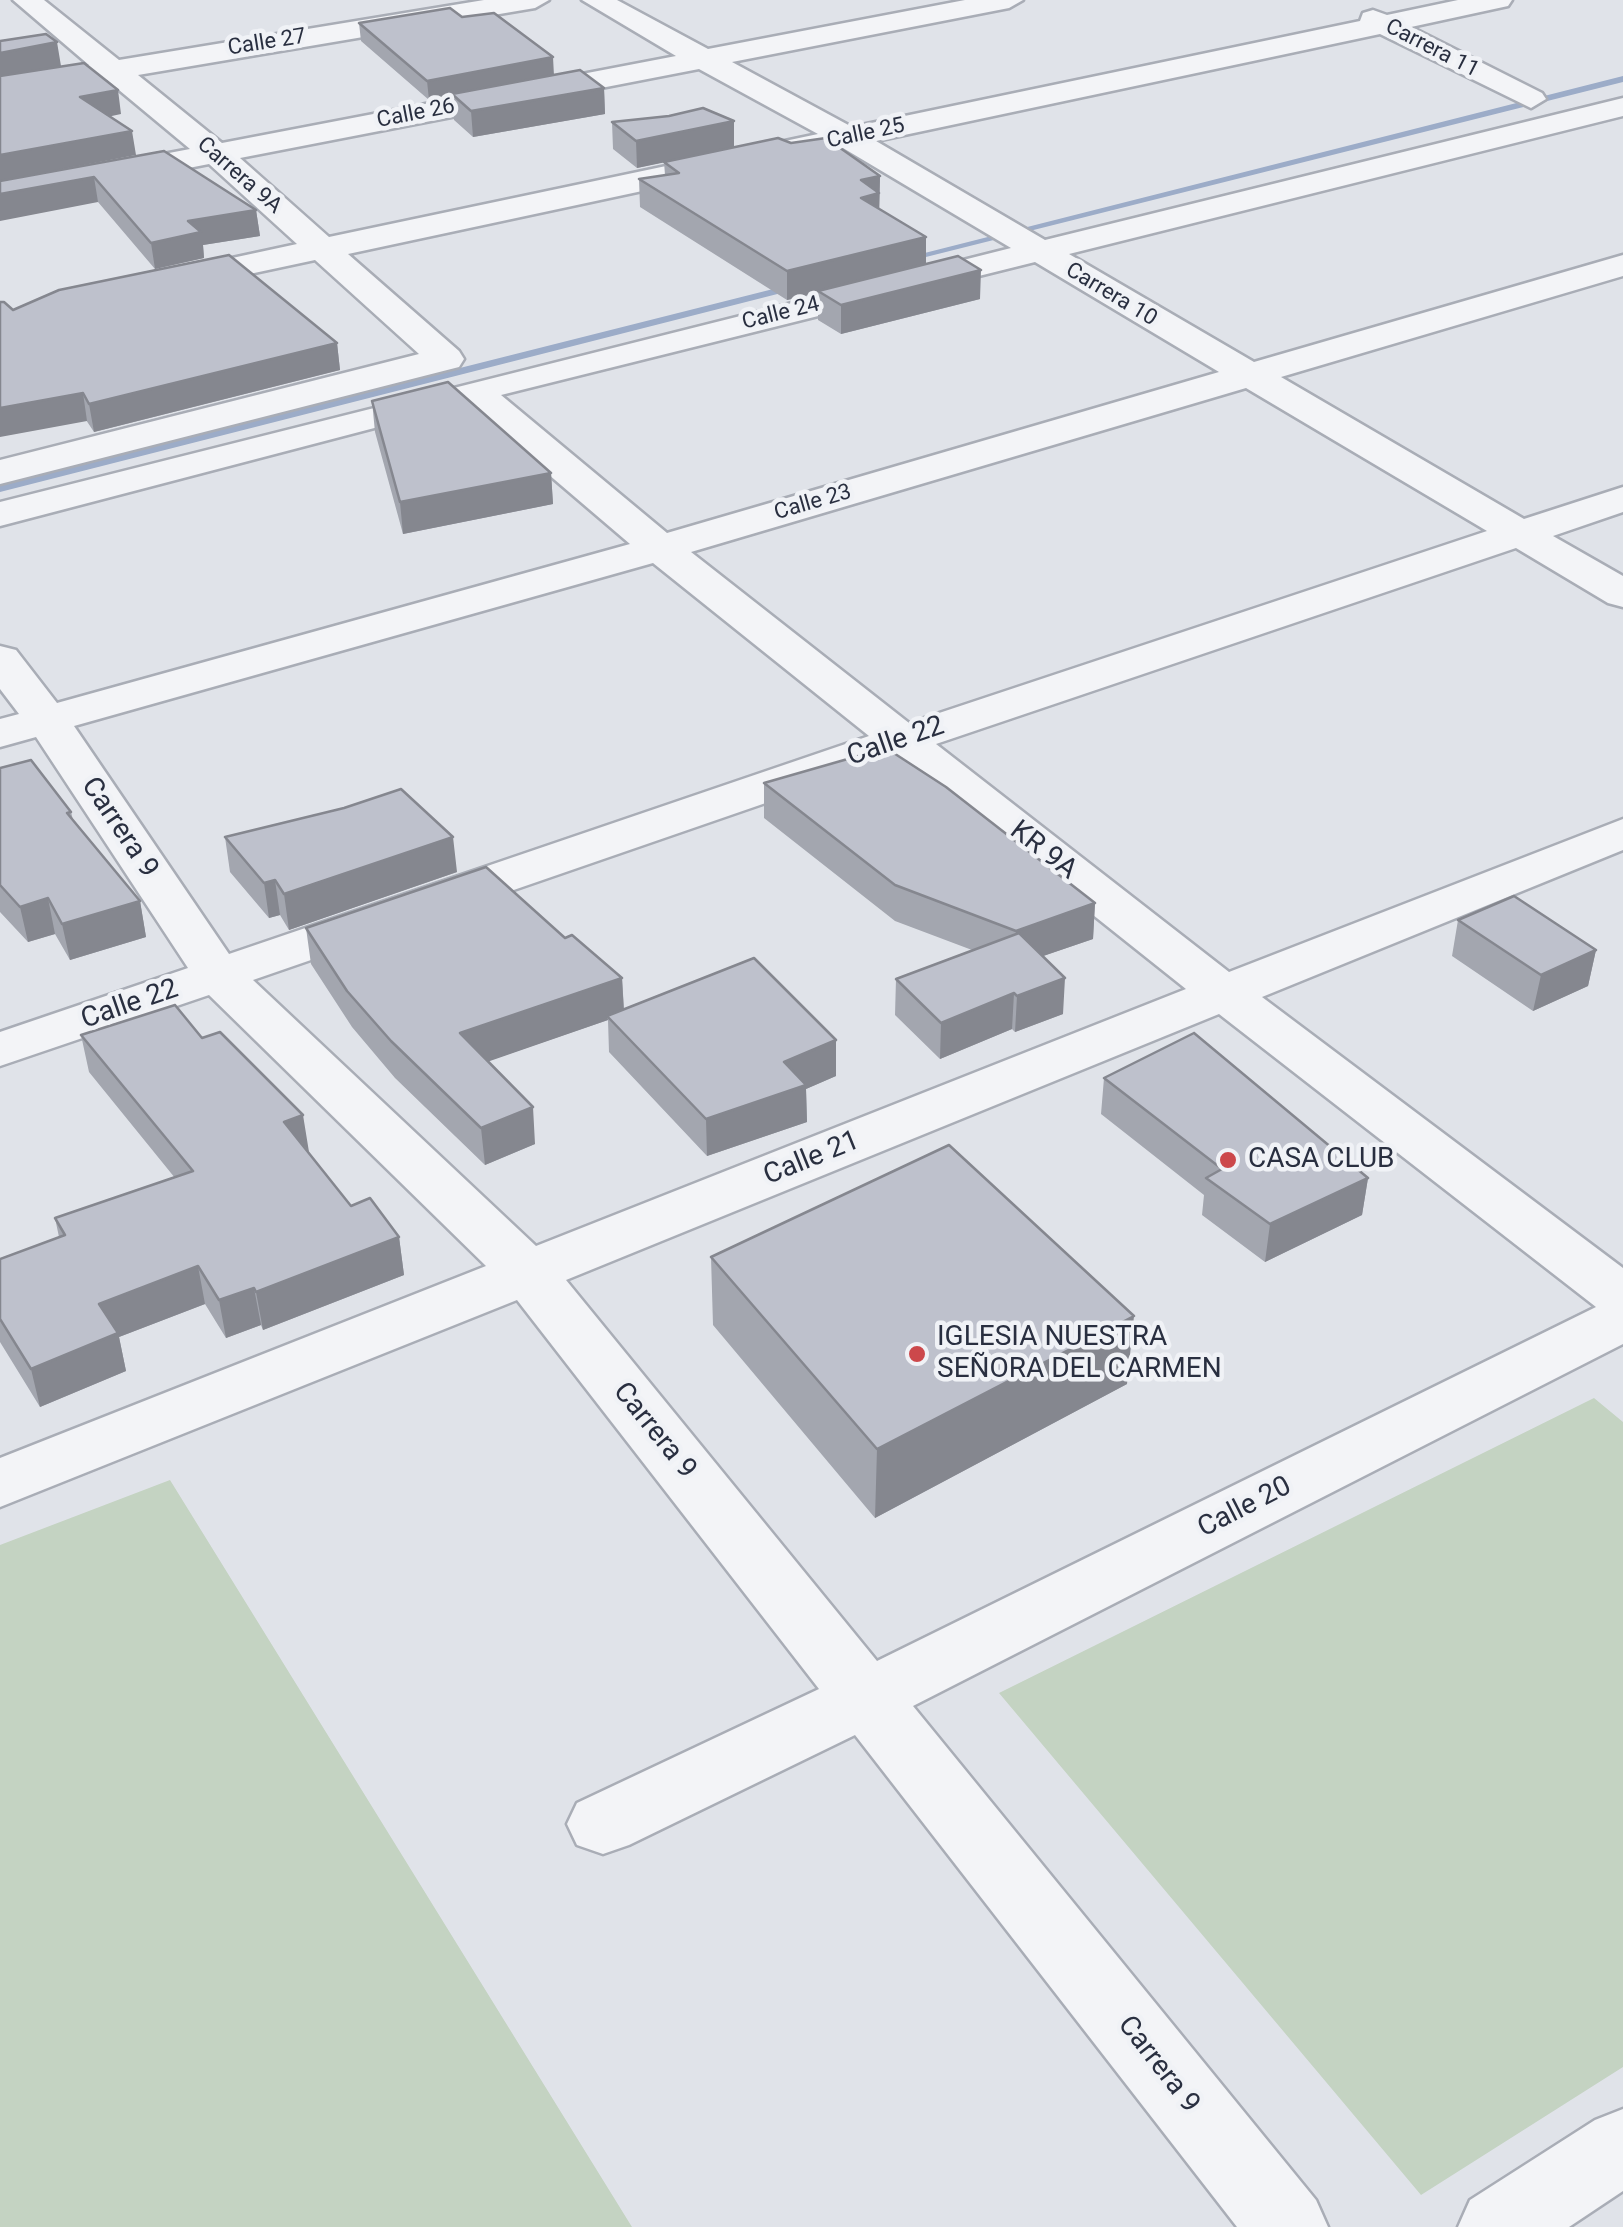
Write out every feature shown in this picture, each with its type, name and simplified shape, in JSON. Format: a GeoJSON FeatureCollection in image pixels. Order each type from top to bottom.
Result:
{"type":"FeatureCollection","features":[{"type":"Feature","properties":{"kind":"street","name":"Carrera 9A"},"geometry":{"type":"LineString","coordinates":[[28,0],[107,69],[214,152],[321,249],[468,366]]}},
{"type":"Feature","properties":{"kind":"street"},"geometry":{"type":"LineString","coordinates":[[0,5],[28,0]]}},
{"type":"Feature","properties":{"kind":"street","name":"Calle 27"},"geometry":{"type":"LineString","coordinates":[[0,89],[535,0]]}},
{"type":"Feature","properties":{"kind":"street","name":"Carrera 10"},"geometry":{"type":"LineString","coordinates":[[596,0],[848,138],[1246,376],[1623,594]]}},
{"type":"Feature","properties":{"kind":"street","name":"Calle 26"},"geometry":{"type":"LineString","coordinates":[[0,195],[1009,0]]}},
{"type":"Feature","properties":{"kind":"street","name":"Carrera 11"},"geometry":{"type":"LineString","coordinates":[[1332,0],[1532,99]]}},
{"type":"Feature","properties":{"kind":"street","name":"Calle 25"},"geometry":{"type":"LineString","coordinates":[[132,288],[1498,0]]}},
{"type":"Feature","properties":{"kind":"street","name":"Calle 24"},"geometry":{"type":"LineString","coordinates":[[942,240],[1018,238],[1623,78]]}},
{"type":"Feature","properties":{"kind":"street","name":"Calle 24"},"geometry":{"type":"LineString","coordinates":[[0,472],[1018,238],[1613,117]]}},
{"type":"Feature","properties":{"kind":"street","name":"Calle 23"},"geometry":{"type":"LineString","coordinates":[[23,726],[660,548],[1623,264]]}},
{"type":"Feature","properties":{"kind":"street","name":"Calle 24"},"geometry":{"type":"LineString","coordinates":[[0,514],[468,366]]}},
{"type":"Feature","properties":{"kind":"street","name":"KR 9A"},"geometry":{"type":"LineString","coordinates":[[468,366],[660,548],[1224,994],[1623,1298]]}},
{"type":"Feature","properties":{"kind":"street","name":"Calle 22"},"geometry":{"type":"LineString","coordinates":[[0,1050],[902,740],[1623,499]]}},
{"type":"Feature","properties":{"kind":"street","name":"Carrera 9"},"geometry":{"type":"LineString","coordinates":[[0,659],[23,726],[218,975],[528,1272],[1287,2227]]}},
{"type":"Feature","properties":{"kind":"street","name":"Calle 21"},"geometry":{"type":"LineString","coordinates":[[0,1484],[1623,834]]}},
{"type":"Feature","properties":{"kind":"street","name":"Calle 20"},"geometry":{"type":"LineString","coordinates":[[602,1824],[866,1698],[1623,1319]]}},
{"type":"Feature","properties":{"kind":"street"},"geometry":{"type":"LineString","coordinates":[[1500,2227],[1623,2146]]}},
{"type":"Feature","properties":{"kind":"green space"},"geometry":{"type":"Polygon","coordinates":[[[1594,1398],[1623,1422],[1623,2067],[1421,2195],[999,1693],[1594,1398]]]}},
{"type":"Feature","properties":{"kind":"green space"},"geometry":{"type":"Polygon","coordinates":[[[170,1480],[632,2227],[0,2227],[0,1545],[170,1480]]]}},
{"type":"Feature","properties":{"kind":"building"},"geometry":{"type":"Polygon","coordinates":[[[450,8],[462,17],[494,13],[553,57],[427,81],[359,23],[450,8]]]}},
{"type":"Feature","properties":{"kind":"building"},"geometry":{"type":"Polygon","coordinates":[[[46,34],[57,42],[0,53],[0,41],[46,34]]]}},
{"type":"Feature","properties":{"kind":"building"},"geometry":{"type":"Polygon","coordinates":[[[84,63],[118,90],[80,97],[132,131],[0,155],[0,76],[84,63]]]}},
{"type":"Feature","properties":{"kind":"building"},"geometry":{"type":"Polygon","coordinates":[[[580,70],[604,88],[471,111],[452,94],[580,70]]]}},
{"type":"Feature","properties":{"kind":"building"},"geometry":{"type":"Polygon","coordinates":[[[703,108],[734,121],[636,141],[612,122],[669,116],[703,108]]]}},
{"type":"Feature","properties":{"kind":"building"},"geometry":{"type":"Polygon","coordinates":[[[778,138],[791,143],[826,138],[880,176],[861,180],[879,193],[861,198],[926,237],[787,271],[639,179],[679,173],[664,162],[778,138]]]}},
{"type":"Feature","properties":{"kind":"building"},"geometry":{"type":"Polygon","coordinates":[[[164,151],[256,210],[188,221],[201,232],[151,243],[94,177],[0,194],[0,181],[164,151]]]}},
{"type":"Feature","properties":{"kind":"building"},"geometry":{"type":"Polygon","coordinates":[[[229,255],[337,343],[89,404],[83,393],[0,408],[0,302],[13,310],[59,290],[229,255]]]}},
{"type":"Feature","properties":{"kind":"building"},"geometry":{"type":"Polygon","coordinates":[[[958,256],[981,270],[841,305],[818,291],[958,256]]]}},
{"type":"Feature","properties":{"kind":"building"},"geometry":{"type":"Polygon","coordinates":[[[448,382],[551,473],[400,502],[372,401],[448,382]]]}},
{"type":"Feature","properties":{"kind":"building"},"geometry":{"type":"Polygon","coordinates":[[[886,748],[946,787],[1095,903],[1016,931],[895,885],[764,783],[886,748]]]}},
{"type":"Feature","properties":{"kind":"building"},"geometry":{"type":"Polygon","coordinates":[[[31,760],[71,812],[67,813],[140,901],[62,924],[48,898],[20,907],[0,885],[0,768],[31,760]]]}},
{"type":"Feature","properties":{"kind":"building"},"geometry":{"type":"Polygon","coordinates":[[[401,789],[453,837],[284,894],[275,880],[264,883],[225,837],[344,808],[401,789]]]}},
{"type":"Feature","properties":{"kind":"building"},"geometry":{"type":"Polygon","coordinates":[[[486,867],[565,938],[572,935],[622,978],[460,1033],[533,1107],[481,1128],[391,1041],[347,991],[306,928],[486,867]]]}},
{"type":"Feature","properties":{"kind":"building"},"geometry":{"type":"Polygon","coordinates":[[[1514,896],[1596,950],[1541,975],[1458,920],[1514,896]]]}},
{"type":"Feature","properties":{"kind":"building"},"geometry":{"type":"Polygon","coordinates":[[[1019,933],[1065,978],[1017,996],[1014,993],[941,1023],[896,979],[1019,933]]]}},
{"type":"Feature","properties":{"kind":"building"},"geometry":{"type":"Polygon","coordinates":[[[754,958],[836,1040],[784,1062],[806,1085],[706,1119],[607,1016],[754,958]]]}},
{"type":"Feature","properties":{"kind":"building"},"geometry":{"type":"Polygon","coordinates":[[[175,1005],[202,1038],[220,1032],[303,1115],[284,1122],[351,1206],[370,1198],[399,1237],[256,1292],[254,1288],[219,1300],[198,1266],[99,1304],[118,1333],[31,1369],[0,1319],[0,1259],[65,1235],[55,1218],[193,1171],[81,1035],[175,1005]]]}},
{"type":"Feature","properties":{"kind":"building"},"geometry":{"type":"Polygon","coordinates":[[[1194,1033],[1368,1178],[1270,1224],[1206,1178],[1222,1169],[1104,1078],[1194,1033]]]}},
{"type":"Feature","properties":{"kind":"building","name":"IGLESIA NUESTRA SEÑORA DEL CARMEN"},"geometry":{"type":"Polygon","coordinates":[[[949,1145],[1134,1316],[877,1449],[711,1257],[949,1145]]]}},
{"type":"Feature","properties":{"kind":"waterway"},"geometry":{"type":"LineString","coordinates":[[906,259],[1623,79]]}},
{"type":"Feature","properties":{"kind":"waterway"},"geometry":{"type":"LineString","coordinates":[[0,488],[793,287]]}},
{"type":"Feature","properties":{"kind":"place","name":"CASA CLUB"},"geometry":{"type":"Point","coordinates":[1228,1160]}},
{"type":"Feature","properties":{"kind":"place","name":"IGLESIA NUESTRA SEÑORA DEL CARMEN"},"geometry":{"type":"Point","coordinates":[917,1354]}}]}
